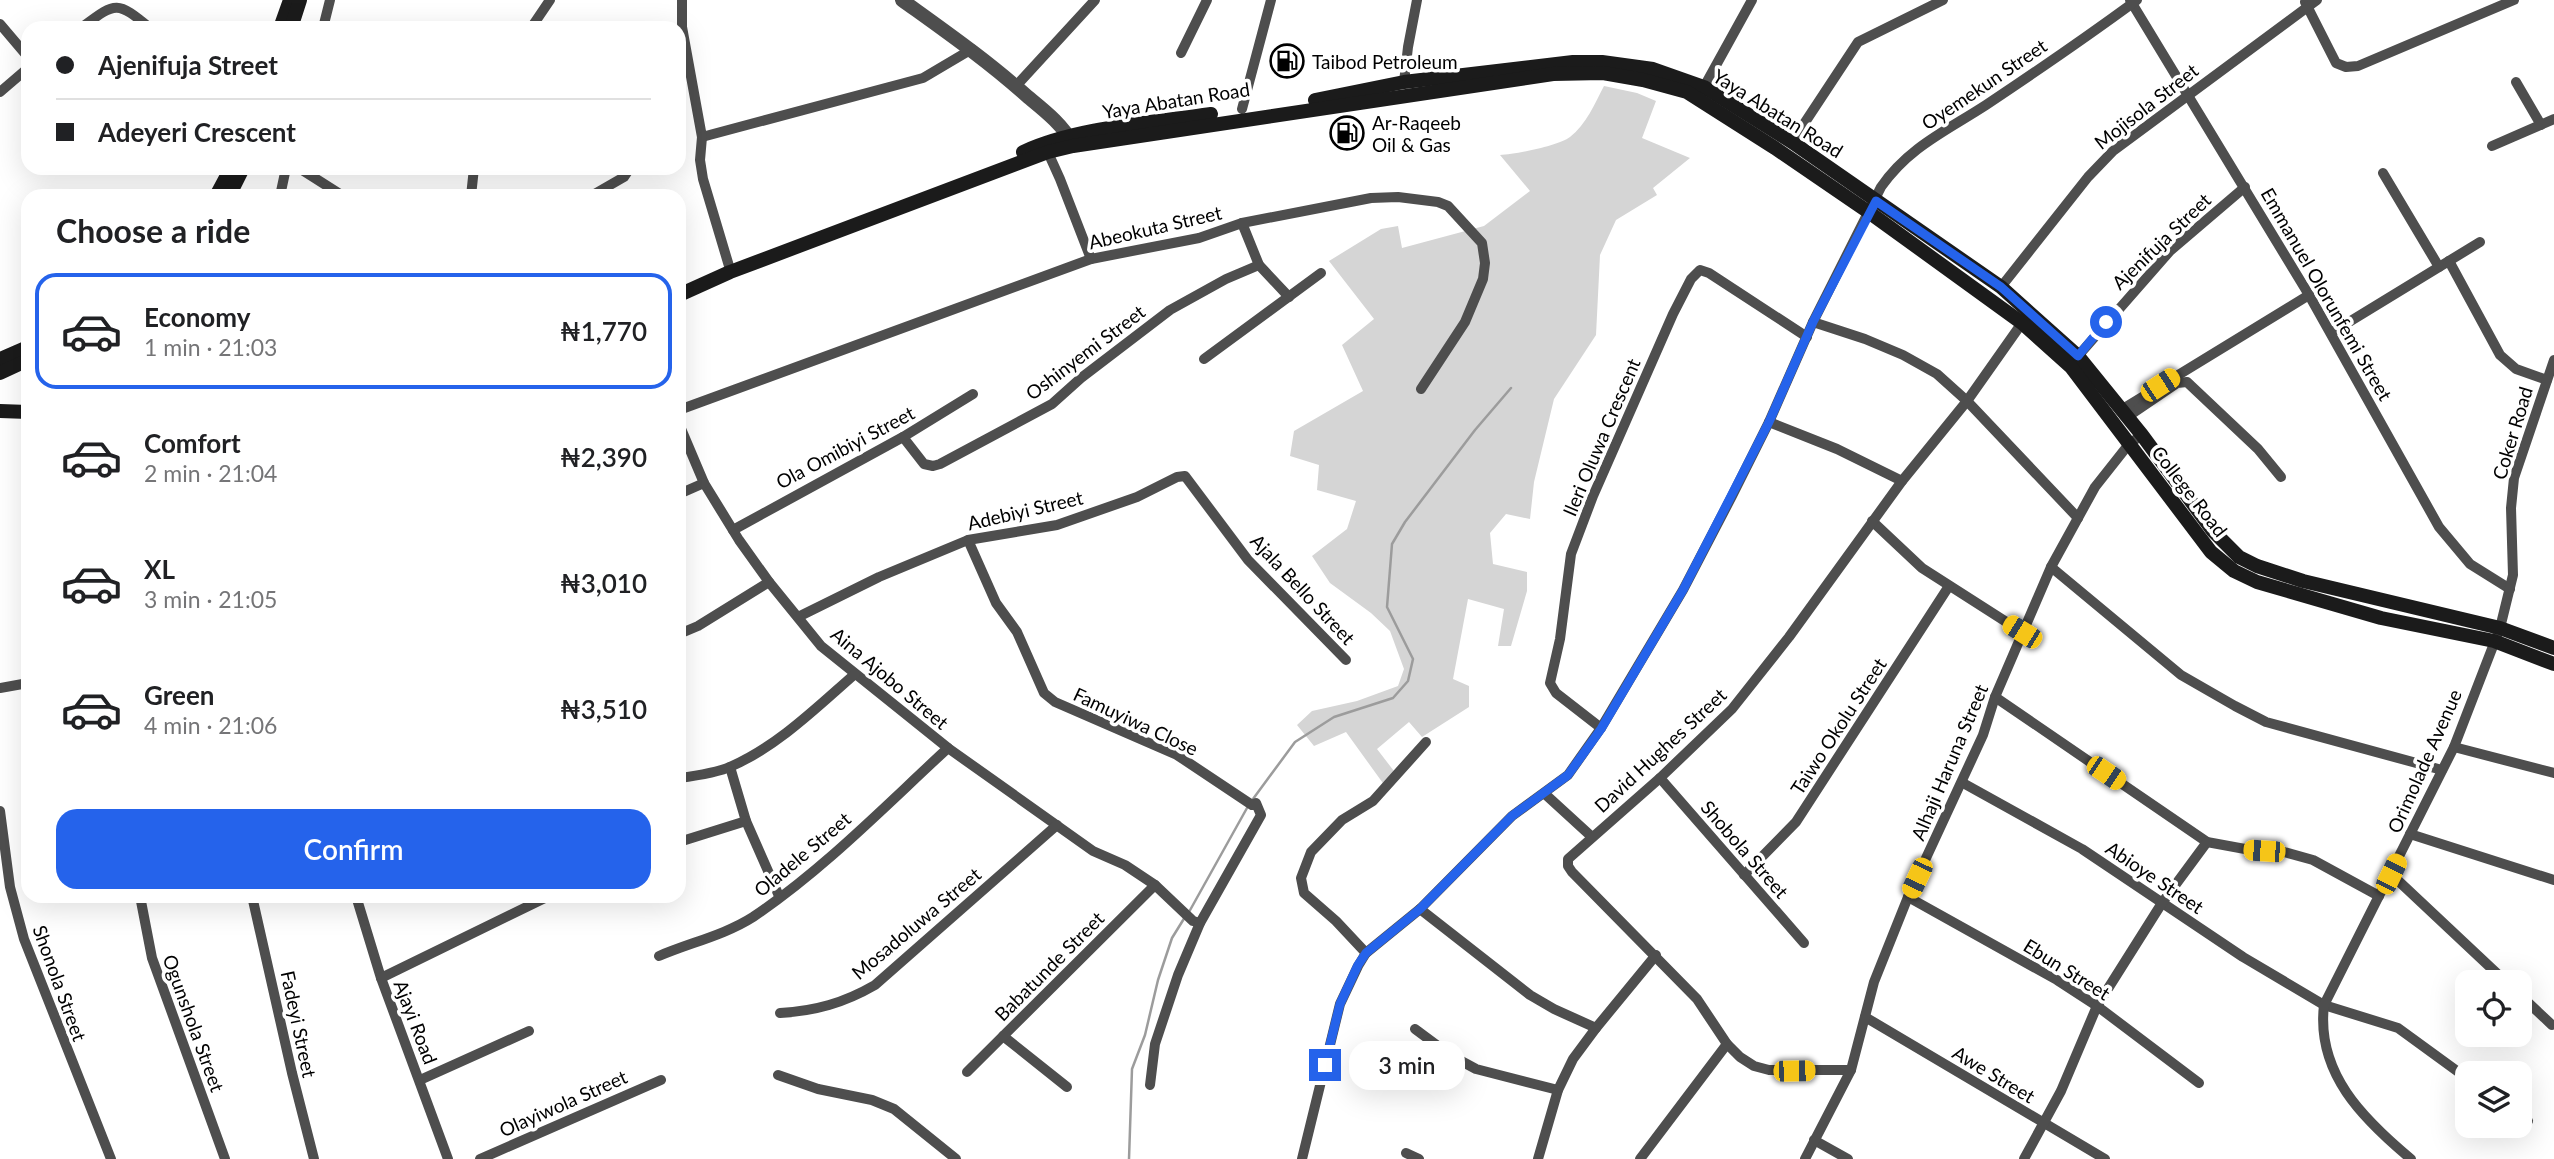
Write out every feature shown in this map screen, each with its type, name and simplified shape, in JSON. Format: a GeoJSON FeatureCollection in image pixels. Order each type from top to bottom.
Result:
{"type":"FeatureCollection","features":[{"type":"Feature","properties":{"kind":"main road"},"geometry":{"type":"LineString","coordinates":[[282,21],[290,0]]}},
{"type":"Feature","properties":{"kind":"main road"},"geometry":{"type":"LineString","coordinates":[[292,21],[300,0]]}},
{"type":"Feature","properties":{"kind":"main road","name":"Yaya Abatan Road"},"geometry":{"type":"LineString","coordinates":[[686,283],[1011,157],[1045,147],[1242,109],[1311,100],[1404,82],[1531,66],[1602,62],[1653,69],[1704,87],[1792,142],[1873,207]]}},
{"type":"Feature","properties":{"kind":"main road","name":"Yaya Abatan Road"},"geometry":{"type":"LineString","coordinates":[[1071,141],[1553,74],[1603,73],[1687,92],[1873,207]]}},
{"type":"Feature","properties":{"kind":"main road","name":"Yaya Abatan Road"},"geometry":{"type":"LineString","coordinates":[[686,292],[1045,147]]}},
{"type":"Feature","properties":{"kind":"main road","name":"College Road"},"geometry":{"type":"LineString","coordinates":[[1873,207],[2001,287],[2078,356],[2142,435],[2213,531],[2239,557],[2257,566],[2303,581],[2497,635],[2554,648]]}},
{"type":"Feature","properties":{"kind":"main road","name":"College Road"},"geometry":{"type":"LineString","coordinates":[[1873,207],[2022,323],[2071,367],[2211,552],[2234,571],[2257,582],[2381,618],[2497,635],[2554,664]]}},
{"type":"Feature","properties":{"kind":"main road"},"geometry":{"type":"LineString","coordinates":[[0,359],[21,350]]}},
{"type":"Feature","properties":{"kind":"main road"},"geometry":{"type":"LineString","coordinates":[[0,373],[21,363]]}},
{"type":"Feature","properties":{"kind":"main road"},"geometry":{"type":"LineString","coordinates":[[0,411],[21,412]]}},
{"type":"Feature","properties":{"kind":"main road"},"geometry":{"type":"LineString","coordinates":[[0,419],[21,420]]}},
{"type":"Feature","properties":{"kind":"street"},"geometry":{"type":"LineString","coordinates":[[325,21],[330,0]]}},
{"type":"Feature","properties":{"kind":"street"},"geometry":{"type":"LineString","coordinates":[[536,21],[550,0]]}},
{"type":"Feature","properties":{"kind":"street"},"geometry":{"type":"LineString","coordinates":[[682,0],[682,21]]}},
{"type":"Feature","properties":{"kind":"street"},"geometry":{"type":"LineString","coordinates":[[902,0],[972,49],[1054,119],[1071,141]]}},
{"type":"Feature","properties":{"kind":"street"},"geometry":{"type":"LineString","coordinates":[[1016,86],[1095,0]]}},
{"type":"Feature","properties":{"kind":"street"},"geometry":{"type":"LineString","coordinates":[[1181,53],[1207,0]]}},
{"type":"Feature","properties":{"kind":"street"},"geometry":{"type":"LineString","coordinates":[[1242,109],[1271,0]]}},
{"type":"Feature","properties":{"kind":"street"},"geometry":{"type":"LineString","coordinates":[[1404,82],[1417,0]]}},
{"type":"Feature","properties":{"kind":"street"},"geometry":{"type":"LineString","coordinates":[[1704,87],[1752,0]]}},
{"type":"Feature","properties":{"kind":"street"},"geometry":{"type":"LineString","coordinates":[[1792,142],[1858,42],[1943,0]]}},
{"type":"Feature","properties":{"kind":"street"},"geometry":{"type":"LineString","coordinates":[[2309,2],[2336,63],[2346,67],[2358,66],[2514,0]]}},
{"type":"Feature","properties":{"kind":"street","name":"Emmanuel Olorunfemi Street"},"geometry":{"type":"LineString","coordinates":[[2133,1],[2187,96],[2245,187],[2331,332],[2440,527],[2470,564],[2510,589]]}},
{"type":"Feature","properties":{"kind":"street","name":"Oyemekun Street"},"geometry":{"type":"LineString","coordinates":[[1366,953],[1420,909],[1512,816],[1568,775],[1601,729],[1683,590],[1769,422],[1813,322],[1881,187],[1895,168],[1907,156],[1985,106],[2133,1]]}},
{"type":"Feature","properties":{"kind":"street","name":"Mojisola Street"},"geometry":{"type":"LineString","coordinates":[[2001,287],[2088,177],[2113,151],[2309,2]]}},
{"type":"Feature","properties":{"kind":"street"},"geometry":{"type":"LineString","coordinates":[[90,21],[105,10],[117,7],[128,10],[141,21]]}},
{"type":"Feature","properties":{"kind":"street"},"geometry":{"type":"LineString","coordinates":[[0,24],[21,49]]}},
{"type":"Feature","properties":{"kind":"street"},"geometry":{"type":"LineString","coordinates":[[686,49],[702,137],[700,160],[703,179],[729,266]]}},
{"type":"Feature","properties":{"kind":"street"},"geometry":{"type":"LineString","coordinates":[[702,137],[923,78],[972,49]]}},
{"type":"Feature","properties":{"kind":"street"},"geometry":{"type":"LineString","coordinates":[[0,92],[21,74]]}},
{"type":"Feature","properties":{"kind":"street"},"geometry":{"type":"LineString","coordinates":[[2516,82],[2541,125]]}},
{"type":"Feature","properties":{"kind":"street"},"geometry":{"type":"LineString","coordinates":[[2493,146],[2554,119]]}},
{"type":"Feature","properties":{"kind":"street"},"geometry":{"type":"LineString","coordinates":[[1045,147],[1091,259]]}},
{"type":"Feature","properties":{"kind":"street"},"geometry":{"type":"LineString","coordinates":[[2383,173],[2444,264],[2500,355],[2516,369],[2547,380]]}},
{"type":"Feature","properties":{"kind":"street"},"geometry":{"type":"LineString","coordinates":[[310,175],[332,189]]}},
{"type":"Feature","properties":{"kind":"street"},"geometry":{"type":"LineString","coordinates":[[603,189],[625,175]]}},
{"type":"Feature","properties":{"kind":"street","name":"Ajenifuja Street"},"geometry":{"type":"LineString","coordinates":[[2078,356],[2170,251],[2245,187]]}},
{"type":"Feature","properties":{"kind":"street","name":"Abeokuta Street"},"geometry":{"type":"LineString","coordinates":[[686,407],[1091,259],[1199,238],[1242,223],[1371,198],[1398,197],[1438,201],[1448,206],[1482,243],[1485,263],[1483,279],[1465,322],[1421,389]]}},
{"type":"Feature","properties":{"kind":"street"},"geometry":{"type":"LineString","coordinates":[[1242,223],[1259,265],[1289,297]]}},
{"type":"Feature","properties":{"kind":"street"},"geometry":{"type":"LineString","coordinates":[[2331,332],[2480,242]]}},
{"type":"Feature","properties":{"kind":"street","name":"Oshinyemi Street"},"geometry":{"type":"LineString","coordinates":[[904,437],[924,464],[940,464],[1052,404],[1170,310],[1226,279],[1259,265]]}},
{"type":"Feature","properties":{"kind":"street","name":"Ileri Oluwa Crescent"},"geometry":{"type":"LineString","coordinates":[[1601,729],[1556,693],[1550,683],[1560,639],[1569,562],[1593,496],[1691,279],[1700,270],[1709,273],[1807,337]]}},
{"type":"Feature","properties":{"kind":"street"},"geometry":{"type":"LineString","coordinates":[[1204,359],[1321,273]]}},
{"type":"Feature","properties":{"kind":"street"},"geometry":{"type":"LineString","coordinates":[[2124,413],[2309,295]]}},
{"type":"Feature","properties":{"kind":"street"},"geometry":{"type":"LineString","coordinates":[[1813,322],[1842,330],[1903,355],[1937,374],[1967,401],[2078,518]]}},
{"type":"Feature","properties":{"kind":"street","name":"David Hughes Street"},"geometry":{"type":"LineString","coordinates":[[1851,1070],[1769,1070],[1754,1066],[1727,1044],[1697,999],[1568,866],[1568,859],[1660,778],[1732,709],[1789,637],[1902,481],[1967,401],[2022,323]]}},
{"type":"Feature","properties":{"kind":"street","name":"Coker Road"},"geometry":{"type":"LineString","coordinates":[[2497,635],[2510,589],[2514,559],[2511,508],[2514,478],[2554,360]]}},
{"type":"Feature","properties":{"kind":"street"},"geometry":{"type":"LineString","coordinates":[[2124,413],[2177,383],[2187,382],[2258,449],[2281,477]]}},
{"type":"Feature","properties":{"kind":"street","name":"Ola Omibiyi Street"},"geometry":{"type":"LineString","coordinates":[[733,530],[904,437],[973,394]]}},
{"type":"Feature","properties":{"kind":"street"},"geometry":{"type":"LineString","coordinates":[[1769,422],[1837,449],[1902,481]]}},
{"type":"Feature","properties":{"kind":"street","name":"Alhaji Haruna Street"},"geometry":{"type":"LineString","coordinates":[[1805,1159],[1851,1070],[1874,982],[1908,897],[1963,783],[1995,697],[2051,567],[2095,487],[2129,444],[2142,435]]}},
{"type":"Feature","properties":{"kind":"street","name":"Aina Ajobo Street"},"geometry":{"type":"LineString","coordinates":[[686,441],[704,483],[733,530],[769,582],[821,646],[948,748],[1093,851],[1125,866],[1155,885],[1197,922]]}},
{"type":"Feature","properties":{"kind":"street","name":"Adebiyi Street"},"geometry":{"type":"LineString","coordinates":[[798,617],[879,577],[968,540],[1057,525],[1137,498],[1177,477],[1185,476]]}},
{"type":"Feature","properties":{"kind":"street","name":"Ajala Bello Street"},"geometry":{"type":"LineString","coordinates":[[1185,476],[1248,560],[1346,660]]}},
{"type":"Feature","properties":{"kind":"street"},"geometry":{"type":"LineString","coordinates":[[686,491],[704,483]]}},
{"type":"Feature","properties":{"kind":"street"},"geometry":{"type":"LineString","coordinates":[[1872,521],[1904,553],[1949,586],[2022,632]]}},
{"type":"Feature","properties":{"kind":"street","name":"Famuyiwa Close"},"geometry":{"type":"LineString","coordinates":[[968,540],[996,603],[1017,632],[1044,693],[1055,702],[1177,755],[1254,804],[1261,815],[1197,922]]}},
{"type":"Feature","properties":{"kind":"street"},"geometry":{"type":"LineString","coordinates":[[2051,567],[2181,676],[2235,706],[2266,722],[2442,770]]}},
{"type":"Feature","properties":{"kind":"street"},"geometry":{"type":"LineString","coordinates":[[686,631],[769,582]]}},
{"type":"Feature","properties":{"kind":"street","name":"Taiwo Okolu Street"},"geometry":{"type":"LineString","coordinates":[[1744,874],[1796,822],[1949,586]]}},
{"type":"Feature","properties":{"kind":"street","name":"Orimolade Avenue"},"geometry":{"type":"LineString","coordinates":[[2324,1005],[2454,747],[2497,635]]}},
{"type":"Feature","properties":{"kind":"street"},"geometry":{"type":"LineString","coordinates":[[686,776],[730,767],[788,732],[855,674]]}},
{"type":"Feature","properties":{"kind":"street"},"geometry":{"type":"LineString","coordinates":[[0,688],[21,684]]}},
{"type":"Feature","properties":{"kind":"street"},"geometry":{"type":"LineString","coordinates":[[1995,697],[2207,842],[2284,852],[2313,860],[2379,896]]}},
{"type":"Feature","properties":{"kind":"street"},"geometry":{"type":"LineString","coordinates":[[1302,1159],[1340,1004],[1366,953],[1336,921],[1304,893],[1301,878],[1311,852],[1342,820],[1373,801],[1426,742]]}},
{"type":"Feature","properties":{"kind":"street"},"geometry":{"type":"LineString","coordinates":[[2454,747],[2554,773]]}},
{"type":"Feature","properties":{"kind":"street","name":"Oladele Street"},"geometry":{"type":"LineString","coordinates":[[659,956],[752,918],[822,863],[948,748]]}},
{"type":"Feature","properties":{"kind":"street"},"geometry":{"type":"LineString","coordinates":[[730,767],[746,821],[779,896]]}},
{"type":"Feature","properties":{"kind":"street","name":"Shobola Street"},"geometry":{"type":"LineString","coordinates":[[1660,778],[1804,943]]}},
{"type":"Feature","properties":{"kind":"street","name":"Abioye Street"},"geometry":{"type":"LineString","coordinates":[[1963,783],[2082,849],[2243,957],[2324,1005],[2398,1028],[2455,1070]]}},
{"type":"Feature","properties":{"kind":"street"},"geometry":{"type":"LineString","coordinates":[[1545,794],[1592,837]]}},
{"type":"Feature","properties":{"kind":"street","name":"Shonola Street"},"geometry":{"type":"LineString","coordinates":[[0,811],[10,887],[24,939],[111,1159]]}},
{"type":"Feature","properties":{"kind":"street"},"geometry":{"type":"LineString","coordinates":[[686,840],[746,821]]}},
{"type":"Feature","properties":{"kind":"street","name":"Mosadoluwa Street"},"geometry":{"type":"LineString","coordinates":[[780,1013],[803,1012],[831,1006],[852,999],[875,985],[1057,825]]}},
{"type":"Feature","properties":{"kind":"street"},"geometry":{"type":"LineString","coordinates":[[2410,834],[2554,880]]}},
{"type":"Feature","properties":{"kind":"street"},"geometry":{"type":"LineString","coordinates":[[2024,1159],[2074,1063],[2096,1006],[2162,903],[2207,842]]}},
{"type":"Feature","properties":{"kind":"street"},"geometry":{"type":"LineString","coordinates":[[2391,874],[2493,970]]}},
{"type":"Feature","properties":{"kind":"street","name":"Babatunde Street"},"geometry":{"type":"LineString","coordinates":[[967,1072],[1155,885]]}},
{"type":"Feature","properties":{"kind":"street","name":"Ebun Street"},"geometry":{"type":"LineString","coordinates":[[1908,897],[2057,980],[2199,1083]]}},
{"type":"Feature","properties":{"kind":"street","name":"Ogunshola Street"},"geometry":{"type":"LineString","coordinates":[[140,903],[152,958],[225,1159]]}},
{"type":"Feature","properties":{"kind":"street","name":"Fadeyi Street"},"geometry":{"type":"LineString","coordinates":[[254,903],[314,1159]]}},
{"type":"Feature","properties":{"kind":"street","name":"Ajayi Road"},"geometry":{"type":"LineString","coordinates":[[358,903],[381,978],[448,1159]]}},
{"type":"Feature","properties":{"kind":"street"},"geometry":{"type":"LineString","coordinates":[[381,978],[536,903]]}},
{"type":"Feature","properties":{"kind":"street"},"geometry":{"type":"LineString","coordinates":[[1420,909],[1530,995],[1596,1028]]}},
{"type":"Feature","properties":{"kind":"street"},"geometry":{"type":"LineString","coordinates":[[1150,1085],[1155,1044],[1197,922]]}},
{"type":"Feature","properties":{"kind":"street"},"geometry":{"type":"LineString","coordinates":[[1538,1159],[1558,1090],[1573,1059],[1656,955]]}},
{"type":"Feature","properties":{"kind":"street"},"geometry":{"type":"LineString","coordinates":[[2324,1005],[2324,1036],[2337,1079],[2348,1098],[2368,1120],[2411,1159]]}},
{"type":"Feature","properties":{"kind":"street"},"geometry":{"type":"LineString","coordinates":[[2532,1006],[2552,1025]]}},
{"type":"Feature","properties":{"kind":"street","name":"Awe Street"},"geometry":{"type":"LineString","coordinates":[[1865,1017],[2105,1159]]}},
{"type":"Feature","properties":{"kind":"street"},"geometry":{"type":"LineString","coordinates":[[1415,1029],[1450,1055],[1476,1069],[1558,1090]]}},
{"type":"Feature","properties":{"kind":"street"},"geometry":{"type":"LineString","coordinates":[[420,1080],[529,1031]]}},
{"type":"Feature","properties":{"kind":"street"},"geometry":{"type":"LineString","coordinates":[[1003,1036],[1068,1087]]}},
{"type":"Feature","properties":{"kind":"street"},"geometry":{"type":"LineString","coordinates":[[1640,1159],[1727,1044]]}},
{"type":"Feature","properties":{"kind":"street"},"geometry":{"type":"LineString","coordinates":[[778,1075],[801,1084],[872,1100],[894,1109],[956,1159]]}},
{"type":"Feature","properties":{"kind":"street","name":"Olayiwola Street"},"geometry":{"type":"LineString","coordinates":[[480,1159],[661,1080]]}},
{"type":"Feature","properties":{"kind":"street"},"geometry":{"type":"LineString","coordinates":[[1814,1140],[1848,1159]]}},
{"type":"Feature","properties":{"kind":"street"},"geometry":{"type":"LineString","coordinates":[[1406,1153],[1419,1159]]}},
{"type":"Feature","properties":{"kind":"shaded area"},"geometry":{"type":"Polygon","coordinates":[[[1604,86],[1637,93],[1656,101],[1642,138],[1690,158],[1653,188],[1657,195],[1616,220],[1600,255],[1596,335],[1554,399],[1534,482],[1530,519],[1506,514],[1490,533],[1493,564],[1527,572],[1527,591],[1511,646],[1498,646],[1504,609],[1468,599],[1453,679],[1469,686],[1469,707],[1422,737],[1409,722],[1377,749],[1397,775],[1385,786],[1346,732],[1314,746],[1297,725],[1312,711],[1357,701],[1398,686],[1404,669],[1390,631],[1371,613],[1330,583],[1312,556],[1347,529],[1356,501],[1317,490],[1319,465],[1290,456],[1294,431],[1363,391],[1342,345],[1374,319],[1329,261],[1381,229],[1398,226],[1402,248],[1484,226],[1530,191],[1500,155],[1547,146],[1570,137],[1585,120],[1604,86]]]}},
{"type":"Feature","properties":{"kind":"waterway"},"geometry":{"type":"LineString","coordinates":[[1253,799],[1295,742],[1334,717],[1393,698],[1408,681],[1413,659],[1387,607],[1392,544],[1405,522],[1475,430],[1511,388]]}},
{"type":"Feature","properties":{"kind":"waterway"},"geometry":{"type":"LineString","coordinates":[[1189,912],[1247,808]]}},
{"type":"Feature","properties":{"kind":"waterway"},"geometry":{"type":"LineString","coordinates":[[1129,1159],[1132,1069],[1145,1035],[1158,980],[1172,938],[1185,917]]}},
{"type":"Feature","properties":{"kind":"place","name":"Taibod Petroleum"},"geometry":{"type":"Point","coordinates":[1287,61]}},
{"type":"Feature","properties":{"kind":"place","name":"Ar-Raqeeb Oil & Gas"},"geometry":{"type":"Point","coordinates":[1347,133]}},
{"type":"Feature","properties":{"kind":"route"},"geometry":{"type":"LineString","coordinates":[[1325,1065],[1340,1004],[1366,953],[1420,909],[1512,816],[1568,775],[1601,729],[1683,590],[1732,496],[1769,422],[1813,322],[1876,201],[2001,287],[2078,356],[2106,322]]}}]}
